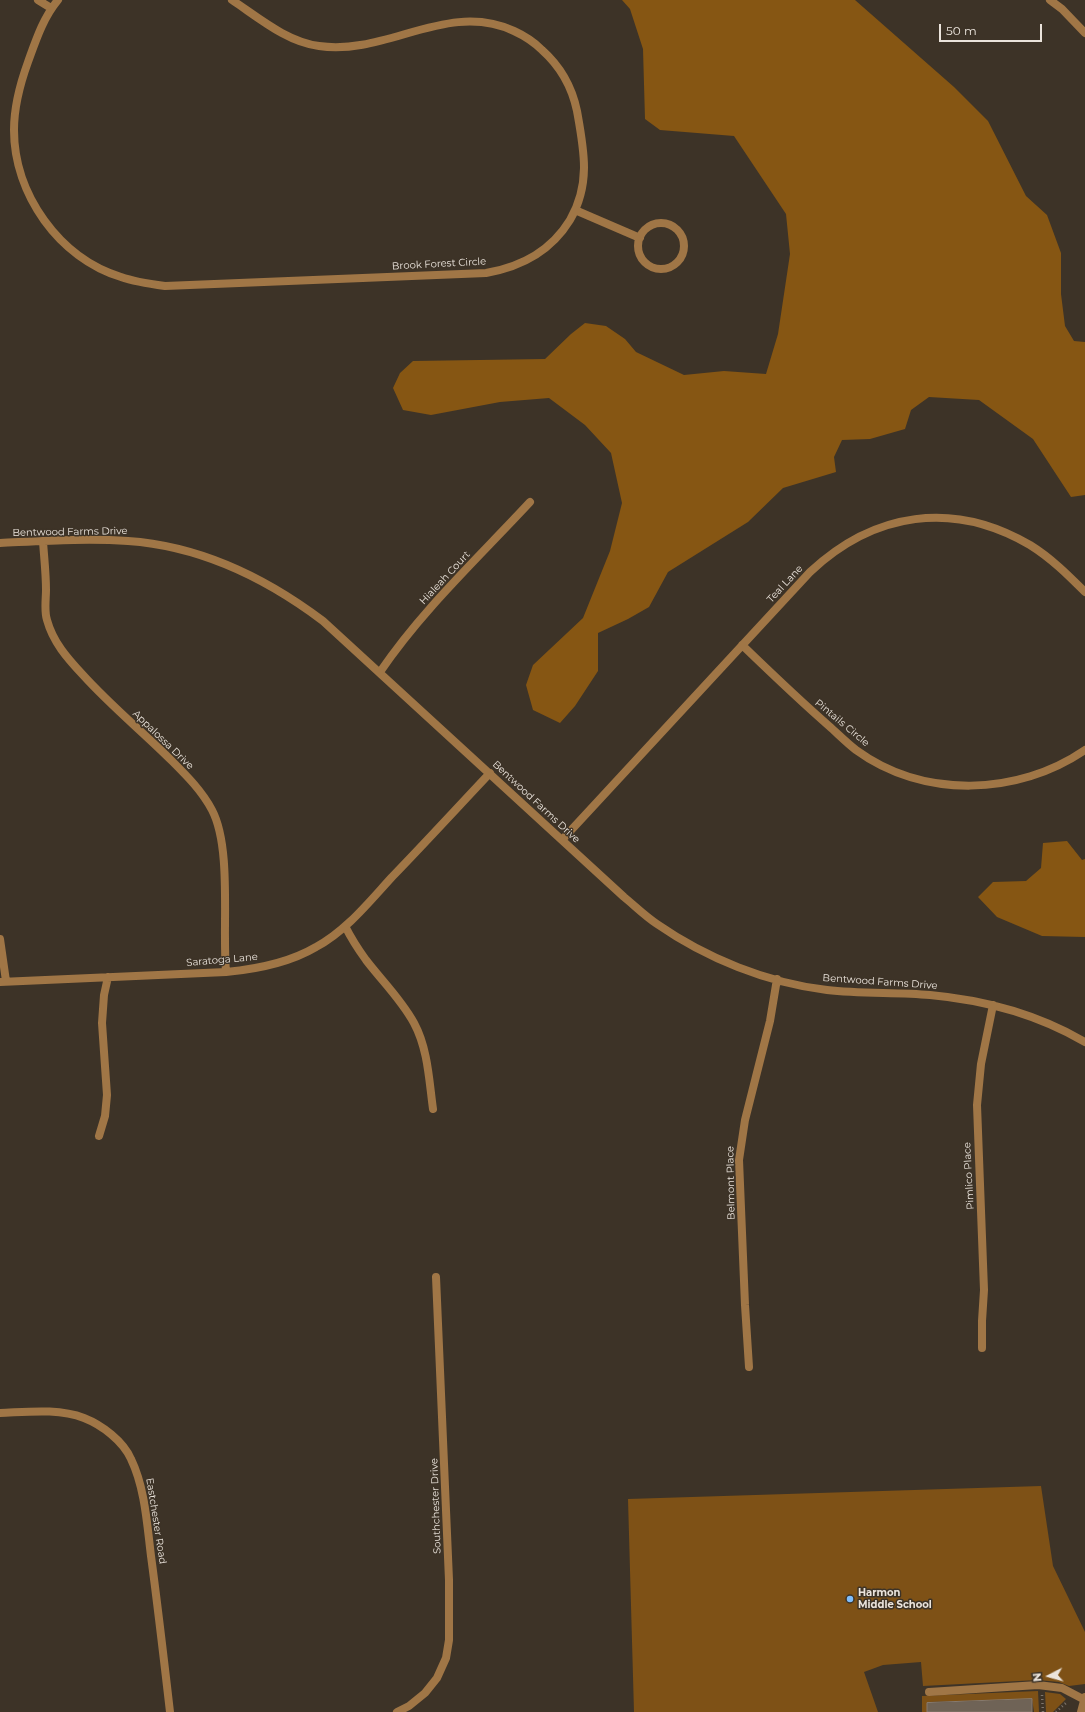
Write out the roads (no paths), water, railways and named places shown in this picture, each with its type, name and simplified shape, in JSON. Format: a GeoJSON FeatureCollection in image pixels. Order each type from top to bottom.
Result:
{"type":"FeatureCollection","features":[{"type":"Feature","properties":{"kind":"street"},"geometry":{"type":"LineString","coordinates":[[38,0],[51,8]]}},
{"type":"Feature","properties":{"kind":"street","name":"Brook Forest Circle"},"geometry":{"type":"LineString","coordinates":[[58,0],[51,8],[41,26],[22,79],[16,102],[14,130],[16,152],[21,176],[42,219],[59,239],[85,259],[120,277],[142,283],[165,286],[486,273],[523,263],[539,253],[555,239],[575,210],[583,186],[585,168],[584,151],[574,102],[562,73],[552,59],[537,44],[523,35],[505,27],[487,22],[468,20],[450,22],[358,46],[338,48],[318,46],[301,42],[284,34],[232,0]]}},
{"type":"Feature","properties":{"kind":"street"},"geometry":{"type":"LineString","coordinates":[[1050,0],[1062,9],[1085,33]]}},
{"type":"Feature","properties":{"kind":"street"},"geometry":{"type":"LineString","coordinates":[[575,210],[640,238]]}},
{"type":"Feature","properties":{"kind":"street"},"geometry":{"type":"LineString","coordinates":[[656,224],[670,225],[681,235],[684,249],[682,256],[671,267],[664,269],[649,265],[643,260],[640,253],[640,238],[649,227],[656,224]]}},
{"type":"Feature","properties":{"kind":"street","name":"Hialeah Court"},"geometry":{"type":"LineString","coordinates":[[380,672],[418,621],[530,502]]}},
{"type":"Feature","properties":{"kind":"street","name":"Teal Lane"},"geometry":{"type":"LineString","coordinates":[[562,840],[810,572],[841,546],[875,529],[896,522],[916,519],[956,519],[995,528],[1031,546],[1047,557],[1085,592]]}},
{"type":"Feature","properties":{"kind":"street","name":"Bentwood Farms Drive"},"geometry":{"type":"LineString","coordinates":[[0,543],[98,540],[129,541],[159,545],[188,551],[218,561],[273,586],[297,601],[323,621],[624,897],[656,923],[708,954],[746,970],[777,979],[826,990],[929,995],[993,1005],[1030,1016],[1068,1032],[1085,1042]]}},
{"type":"Feature","properties":{"kind":"street","name":"Appalossa Drive"},"geometry":{"type":"LineString","coordinates":[[44,541],[46,618],[52,634],[63,654],[102,696],[189,779],[202,794],[213,811],[219,830],[223,857],[224,951],[226,972]]}},
{"type":"Feature","properties":{"kind":"street","name":"Pintails Circle"},"geometry":{"type":"LineString","coordinates":[[742,645],[856,749],[888,768],[921,780],[946,785],[966,786],[1005,783],[1042,773],[1062,764],[1085,750]]}},
{"type":"Feature","properties":{"kind":"street","name":"Saratoga Lane"},"geometry":{"type":"LineString","coordinates":[[3,981],[108,978],[226,972],[261,968],[299,955],[317,947],[345,926],[490,773]]}},
{"type":"Feature","properties":{"kind":"street"},"geometry":{"type":"LineString","coordinates":[[345,926],[354,944],[402,1005],[414,1023],[421,1039],[426,1058],[433,1109]]}},
{"type":"Feature","properties":{"kind":"street"},"geometry":{"type":"LineString","coordinates":[[0,939],[3,981]]}},
{"type":"Feature","properties":{"kind":"street"},"geometry":{"type":"LineString","coordinates":[[100,1136],[105,1116],[107,1095],[102,1022],[104,995],[108,978]]}},
{"type":"Feature","properties":{"kind":"street","name":"Belmont Place"},"geometry":{"type":"LineString","coordinates":[[749,1367],[739,1160],[745,1120],[770,1021],[777,979]]}},
{"type":"Feature","properties":{"kind":"street","name":"Pimlico Place"},"geometry":{"type":"LineString","coordinates":[[982,1348],[984,1290],[977,1105],[981,1064],[993,1005]]}},
{"type":"Feature","properties":{"kind":"street","name":"Southchester Drive"},"geometry":{"type":"LineString","coordinates":[[397,1712],[409,1706],[424,1693],[437,1678],[446,1658],[449,1640],[449,1580],[436,1278]]}},
{"type":"Feature","properties":{"kind":"street","name":"Eastchester Road"},"geometry":{"type":"LineString","coordinates":[[0,1413],[65,1413],[85,1418],[119,1441],[131,1457],[139,1476],[146,1517],[170,1712]]}},
{"type":"Feature","properties":{"kind":"street"},"geometry":{"type":"LineString","coordinates":[[929,1692],[1042,1686],[1062,1688],[1084,1698],[1081,1712]]}},
{"type":"Feature","properties":{"kind":"place","name":"Harmon Middle School"},"geometry":{"type":"Point","coordinates":[850,1599]}}]}
